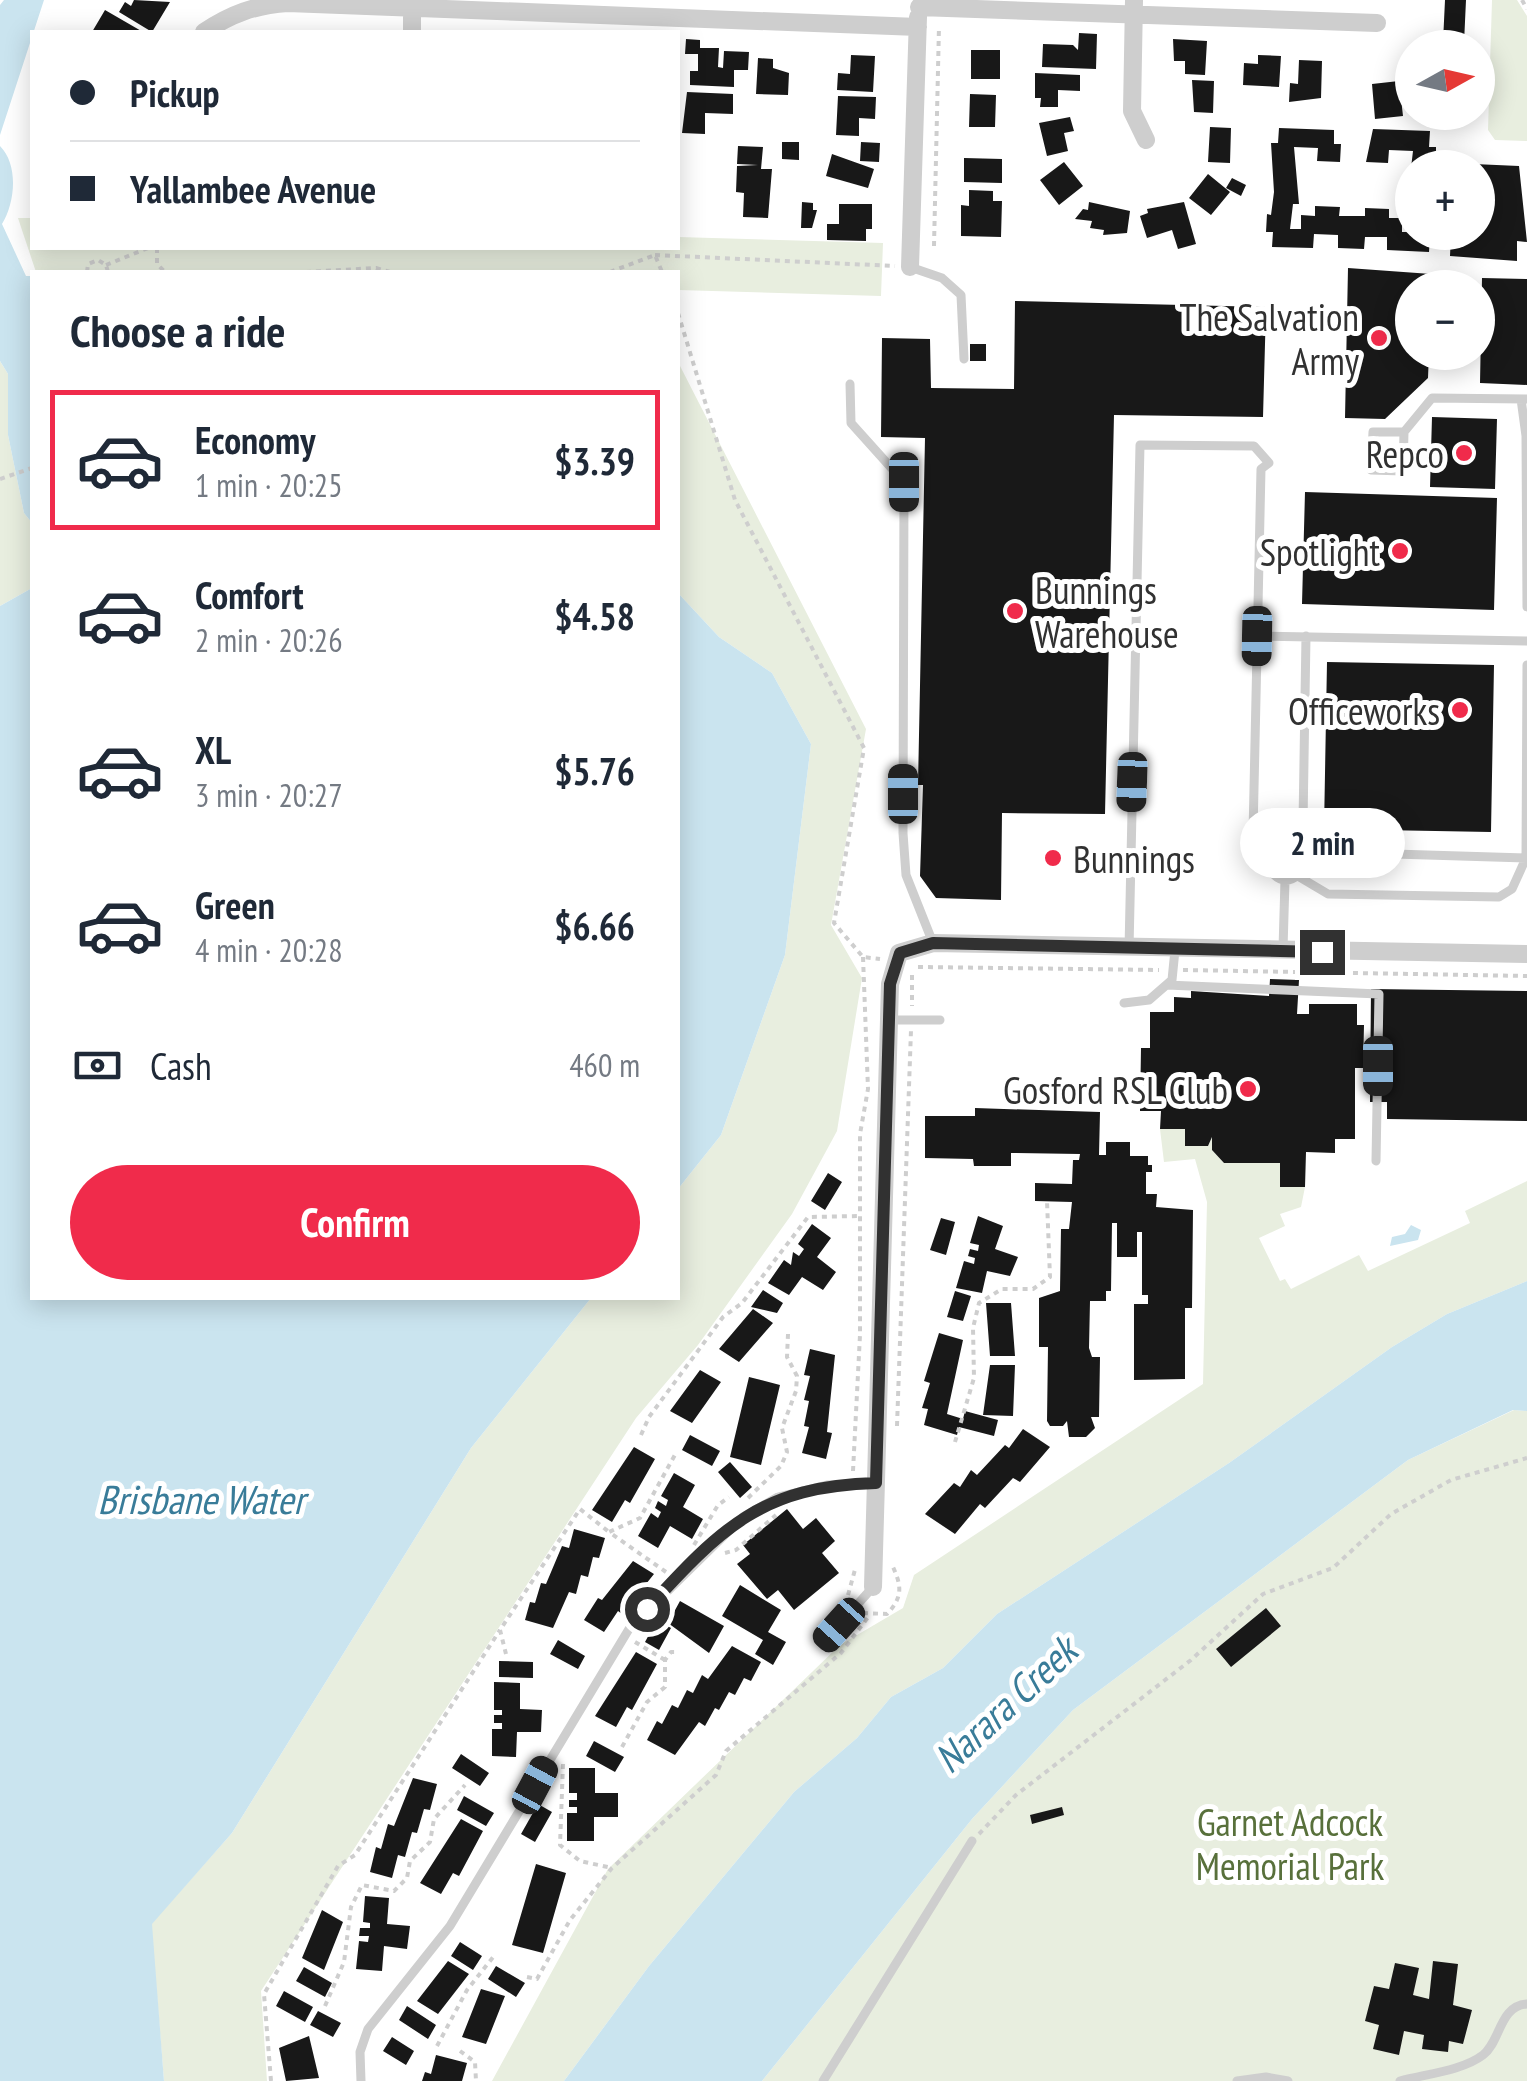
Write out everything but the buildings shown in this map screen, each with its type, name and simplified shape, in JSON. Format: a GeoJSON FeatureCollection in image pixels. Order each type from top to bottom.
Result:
{"type":"FeatureCollection","features":[{"type":"Feature","properties":{"kind":"street"},"geometry":{"type":"LineString","coordinates":[[207,30],[228,16],[260,4],[412,9],[639,24],[939,8],[1134,7],[1377,23]]}},
{"type":"Feature","properties":{"kind":"street"},"geometry":{"type":"LineString","coordinates":[[1134,7],[1132,111],[1146,140]]}},
{"type":"Feature","properties":{"kind":"street"},"geometry":{"type":"LineString","coordinates":[[412,9],[412,30]]}},
{"type":"Feature","properties":{"kind":"street"},"geometry":{"type":"LineString","coordinates":[[910,267],[919,11]]}},
{"type":"Feature","properties":{"kind":"street"},"geometry":{"type":"LineString","coordinates":[[874,1587],[888,1020],[894,961],[916,945],[933,943],[1527,954]]}},
{"type":"Feature","properties":{"kind":"lane"},"geometry":{"type":"LineString","coordinates":[[910,267],[942,278],[962,295],[964,360]]}},
{"type":"Feature","properties":{"kind":"lane"},"geometry":{"type":"LineString","coordinates":[[850,384],[851,423],[904,482],[903,833],[906,875],[933,943]]}},
{"type":"Feature","properties":{"kind":"lane"},"geometry":{"type":"LineString","coordinates":[[1404,432],[1373,432],[1371,470],[1403,471],[1404,432],[1432,398],[1524,399],[1527,606]]}},
{"type":"Feature","properties":{"kind":"lane"},"geometry":{"type":"LineString","coordinates":[[1129,949],[1140,445],[1254,446],[1269,464],[1261,469],[1254,834],[1270,859],[1273,873],[1285,880]]}},
{"type":"Feature","properties":{"kind":"lane"},"geometry":{"type":"LineString","coordinates":[[1257,636],[1527,641]]}},
{"type":"Feature","properties":{"kind":"lane"},"geometry":{"type":"LineString","coordinates":[[1293,850],[1303,822],[1306,636]]}},
{"type":"Feature","properties":{"kind":"lane"},"geometry":{"type":"LineString","coordinates":[[1285,880],[1296,876],[1328,894],[1499,897],[1512,889],[1526,858],[1527,664]]}},
{"type":"Feature","properties":{"kind":"lane"},"geometry":{"type":"LineString","coordinates":[[1270,859],[1280,848],[1526,858]]}},
{"type":"Feature","properties":{"kind":"lane"},"geometry":{"type":"LineString","coordinates":[[1293,850],[1301,860],[1296,876]]}},
{"type":"Feature","properties":{"kind":"lane"},"geometry":{"type":"LineString","coordinates":[[1283,952],[1285,880]]}},
{"type":"Feature","properties":{"kind":"lane"},"geometry":{"type":"LineString","coordinates":[[1124,1003],[1149,1000],[1167,985],[1174,974],[1175,950]]}},
{"type":"Feature","properties":{"kind":"lane"},"geometry":{"type":"LineString","coordinates":[[1167,985],[1379,994],[1376,1160]]}},
{"type":"Feature","properties":{"kind":"lane"},"geometry":{"type":"LineString","coordinates":[[888,1020],[940,1020]]}},
{"type":"Feature","properties":{"kind":"lane"},"geometry":{"type":"LineString","coordinates":[[361,2081],[360,2052],[368,2030],[450,1926],[629,1638],[665,1590],[743,1517],[778,1497],[827,1484],[876,1483]]}},
{"type":"Feature","properties":{"kind":"lane"},"geometry":{"type":"LineString","coordinates":[[823,1643],[874,1587]]}},
{"type":"Feature","properties":{"kind":"lane"},"geometry":{"type":"LineString","coordinates":[[823,2081],[972,1841]]}},
{"type":"Feature","properties":{"kind":"lane"},"geometry":{"type":"LineString","coordinates":[[1400,2081],[1471,2062],[1487,2053],[1508,2013],[1527,2004]]}},
{"type":"Feature","properties":{"kind":"lane"},"geometry":{"type":"LineString","coordinates":[[1237,2081],[1281,2080]]}},
{"type":"Feature","properties":{"kind":"path"},"geometry":{"type":"LineString","coordinates":[[1522,0],[1527,9]]}},
{"type":"Feature","properties":{"kind":"path"},"geometry":{"type":"LineString","coordinates":[[934,246],[939,8]]}},
{"type":"Feature","properties":{"kind":"path"},"geometry":{"type":"LineString","coordinates":[[88,270],[94,260],[106,264],[143,250]]}},
{"type":"Feature","properties":{"kind":"path"},"geometry":{"type":"LineString","coordinates":[[655,255],[661,270]]}},
{"type":"Feature","properties":{"kind":"path"},"geometry":{"type":"LineString","coordinates":[[615,270],[655,255],[910,267]]}},
{"type":"Feature","properties":{"kind":"path"},"geometry":{"type":"LineString","coordinates":[[106,264],[108,270]]}},
{"type":"Feature","properties":{"kind":"path"},"geometry":{"type":"LineString","coordinates":[[341,270],[383,270]]}},
{"type":"Feature","properties":{"kind":"path"},"geometry":{"type":"LineString","coordinates":[[680,321],[734,500],[848,708],[864,748],[834,923],[863,957],[869,1030],[868,1089],[860,1134],[860,1336],[853,1484]]}},
{"type":"Feature","properties":{"kind":"path"},"geometry":{"type":"LineString","coordinates":[[0,479],[30,469]]}},
{"type":"Feature","properties":{"kind":"path"},"geometry":{"type":"LineString","coordinates":[[863,957],[894,961]]}},
{"type":"Feature","properties":{"kind":"path"},"geometry":{"type":"LineString","coordinates":[[896,1438],[912,972],[916,967],[1161,970]]}},
{"type":"Feature","properties":{"kind":"path"},"geometry":{"type":"LineString","coordinates":[[1193,970],[1527,976]]}},
{"type":"Feature","properties":{"kind":"path"},"geometry":{"type":"LineString","coordinates":[[955,1442],[974,1378],[973,1328],[979,1303],[1002,1289],[1033,1289],[1050,1277],[1047,1201]]}},
{"type":"Feature","properties":{"kind":"path"},"geometry":{"type":"LineString","coordinates":[[642,1435],[649,1417],[723,1317],[742,1303],[808,1217],[860,1216]]}},
{"type":"Feature","properties":{"kind":"path"},"geometry":{"type":"LineString","coordinates":[[736,1507],[781,1466],[787,1452],[782,1428],[796,1391],[796,1376],[786,1357],[788,1334]]}},
{"type":"Feature","properties":{"kind":"path"},"geometry":{"type":"LineString","coordinates":[[609,1532],[640,1518],[676,1453]]}},
{"type":"Feature","properties":{"kind":"path"},"geometry":{"type":"LineString","coordinates":[[972,1841],[1016,1795],[1191,1660],[1263,1594],[1333,1568],[1391,1514],[1451,1480],[1527,1458]]}},
{"type":"Feature","properties":{"kind":"path"},"geometry":{"type":"LineString","coordinates":[[717,1556],[736,1550],[783,1508]]}},
{"type":"Feature","properties":{"kind":"path"},"geometry":{"type":"LineString","coordinates":[[272,2081],[264,1994],[338,1866],[355,1855],[580,1509],[666,1572]]}},
{"type":"Feature","properties":{"kind":"path"},"geometry":{"type":"LineString","coordinates":[[526,1977],[536,1979],[570,1920],[612,1868],[716,1776],[726,1751],[841,1652],[869,1616]]}},
{"type":"Feature","properties":{"kind":"path"},"geometry":{"type":"LineString","coordinates":[[644,1629],[629,1638],[665,1660]]}},
{"type":"Feature","properties":{"kind":"path"},"geometry":{"type":"LineString","coordinates":[[500,1630],[506,1654]]}},
{"type":"Feature","properties":{"kind":"path"},"geometry":{"type":"LineString","coordinates":[[622,1747],[646,1702],[665,1687],[665,1660],[671,1652],[679,1652]]}},
{"type":"Feature","properties":{"kind":"path"},"geometry":{"type":"LineString","coordinates":[[563,1755],[560,1845],[580,1861],[612,1868]]}},
{"type":"Feature","properties":{"kind":"path"},"geometry":{"type":"LineString","coordinates":[[325,2006],[344,1962],[352,1907],[362,1885],[394,1891],[407,1878],[410,1861],[430,1842],[434,1819],[465,1785]]}},
{"type":"Feature","properties":{"kind":"path"},"geometry":{"type":"LineString","coordinates":[[437,2046],[467,1990],[494,1956]]}},
{"type":"Feature","properties":{"kind":"path"},"geometry":{"type":"LineString","coordinates":[[460,2051],[475,2062],[476,2081]]}},
{"type":"Feature","properties":{"kind":"green space"},"geometry":{"type":"Polygon","coordinates":[[[1492,0],[1517,0],[1527,16],[1527,141],[1495,140],[1488,130],[1495,130],[1495,30],[1491,30],[1492,0]]]}},
{"type":"Feature","properties":{"kind":"green space"},"geometry":{"type":"Polygon","coordinates":[[[18,218],[30,218],[30,250],[680,250],[680,237],[883,243],[881,296],[680,290],[680,270],[35,270],[18,218]]]}},
{"type":"Feature","properties":{"kind":"green space"},"geometry":{"type":"Polygon","coordinates":[[[0,361],[8,374],[8,435],[24,513],[30,520],[30,589],[0,606],[0,361]]]}},
{"type":"Feature","properties":{"kind":"green space"},"geometry":{"type":"Polygon","coordinates":[[[680,366],[866,729],[831,925],[862,978],[837,1131],[792,1214],[698,1345],[636,1418],[261,1991],[267,2081],[164,2081],[151,1924],[232,1833],[471,1448],[589,1300],[680,1300],[680,1186],[721,1135],[785,955],[811,744],[772,673],[719,637],[680,595],[680,366]]]}},
{"type":"Feature","properties":{"kind":"green space"},"geometry":{"type":"Polygon","coordinates":[[[1160,1129],[1185,1129],[1185,1146],[1208,1146],[1212,1137],[1212,1150],[1224,1163],[1280,1163],[1280,1187],[1305,1187],[1301,1207],[1280,1214],[1285,1226],[1259,1238],[1280,1281],[1285,1279],[1291,1289],[1359,1255],[1368,1271],[1470,1223],[1465,1211],[1527,1181],[1527,1281],[1447,1314],[1392,1347],[1229,1463],[997,1614],[943,1668],[891,1697],[857,1738],[794,1792],[649,1966],[564,2081],[492,2081],[608,1869],[840,1645],[903,1608],[914,1575],[1203,1384],[1207,1202],[1195,1159],[1164,1162],[1160,1129]]]}},
{"type":"Feature","properties":{"kind":"green space","name":"Garnet Adcock Memorial Park"},"geometry":{"type":"Polygon","coordinates":[[[1514,1410],[1527,1411],[1527,2081],[762,2081],[972,1819],[1073,1710],[1408,1460],[1514,1410]]]}},
{"type":"Feature","properties":{"kind":"water"},"geometry":{"type":"Polygon","coordinates":[[[4,0],[44,0],[34,30],[30,30],[30,43],[0,135],[0,5],[4,0]]]}},
{"type":"Feature","properties":{"kind":"water"},"geometry":{"type":"Polygon","coordinates":[[[0,146],[10,163],[13,184],[2,224],[26,276],[30,276],[30,520],[24,513],[8,435],[8,374],[0,361],[0,146]]]}},
{"type":"Feature","properties":{"kind":"water","name":"Brisbane Water"},"geometry":{"type":"Polygon","coordinates":[[[30,589],[30,1300],[589,1300],[471,1448],[232,1833],[152,1924],[164,2081],[0,2081],[0,606],[30,589]]]}},
{"type":"Feature","properties":{"kind":"water"},"geometry":{"type":"Polygon","coordinates":[[[680,595],[719,637],[772,673],[811,744],[785,955],[721,1135],[680,1186],[680,595]]]}},
{"type":"Feature","properties":{"kind":"water"},"geometry":{"type":"Polygon","coordinates":[[[1411,1225],[1421,1230],[1418,1240],[1390,1246],[1392,1237],[1405,1234],[1411,1225]]]}},
{"type":"Feature","properties":{"kind":"water","name":"Narara Creek"},"geometry":{"type":"Polygon","coordinates":[[[1527,1281],[1527,1411],[1513,1410],[1408,1460],[1073,1710],[972,1819],[762,2081],[564,2081],[649,1966],[794,1792],[857,1738],[891,1697],[943,1668],[997,1614],[1229,1463],[1392,1347],[1447,1314],[1527,1281]]]}},
{"type":"Feature","properties":{"kind":"place","name":"The Salvation Army"},"geometry":{"type":"Point","coordinates":[1379,338]}},
{"type":"Feature","properties":{"kind":"place","name":"Repco"},"geometry":{"type":"Point","coordinates":[1464,453]}},
{"type":"Feature","properties":{"kind":"place","name":"Spotlight"},"geometry":{"type":"Point","coordinates":[1400,551]}},
{"type":"Feature","properties":{"kind":"place","name":"Bunnings Warehouse"},"geometry":{"type":"Point","coordinates":[1015,611]}},
{"type":"Feature","properties":{"kind":"place","name":"Officeworks"},"geometry":{"type":"Point","coordinates":[1460,710]}},
{"type":"Feature","properties":{"kind":"place","name":"Bunnings"},"geometry":{"type":"Point","coordinates":[1053,858]}},
{"type":"Feature","properties":{"kind":"place","name":"Gosford RSL Club"},"geometry":{"type":"Point","coordinates":[1248,1089]}},
{"type":"Feature","properties":{"kind":"route"},"geometry":{"type":"LineString","coordinates":[[647,1609],[743,1517],[778,1497],[827,1484],[876,1483],[878,1300],[890,984],[894,961],[900,953],[916,945],[933,943],[1322,952]]}}]}
